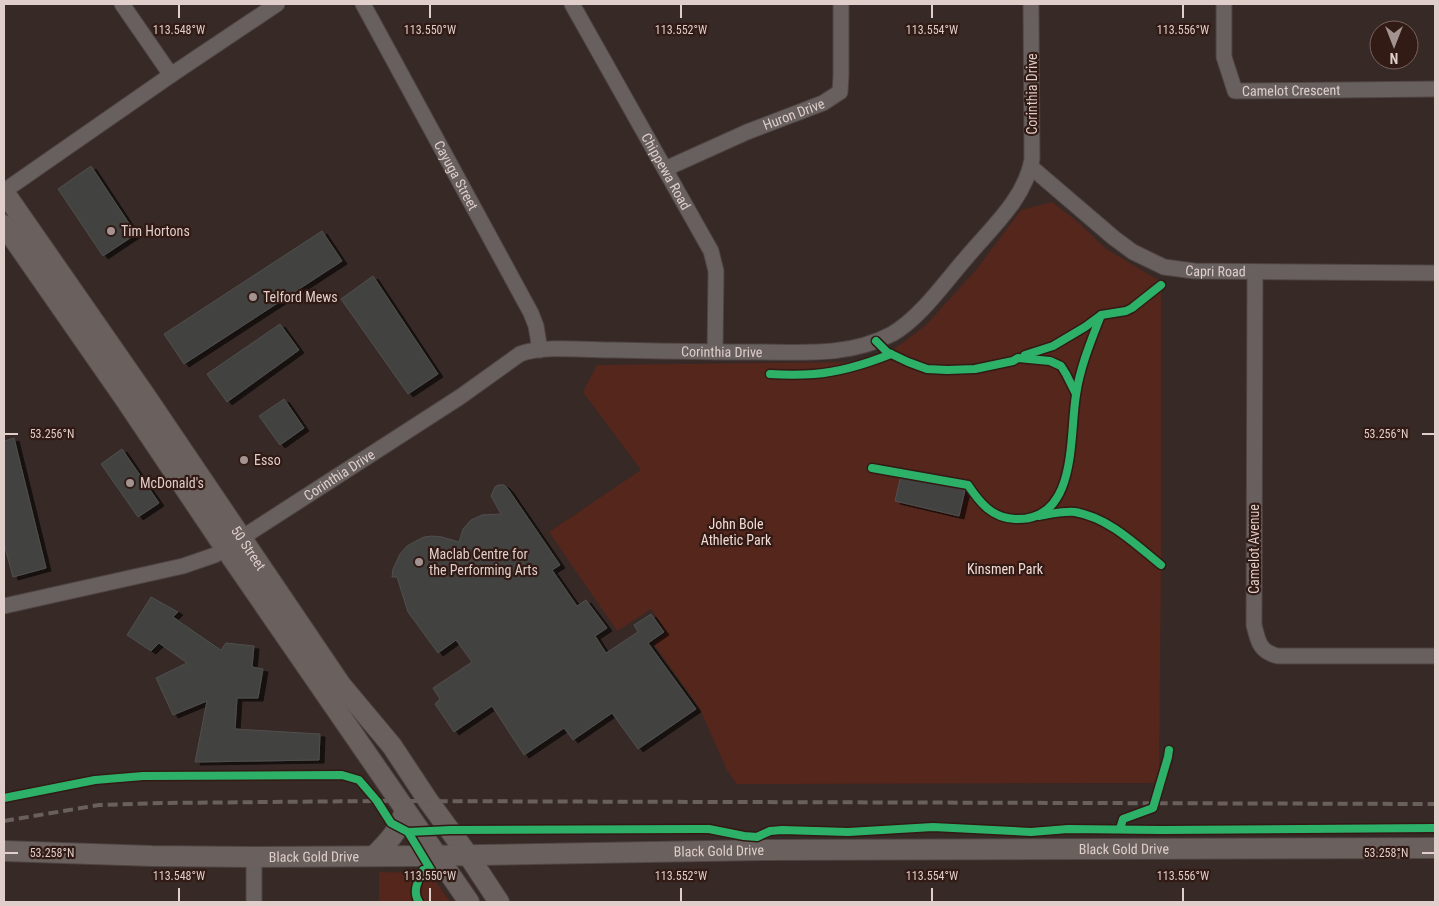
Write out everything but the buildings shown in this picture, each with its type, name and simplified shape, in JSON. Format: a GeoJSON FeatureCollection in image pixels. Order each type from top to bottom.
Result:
{"type":"FeatureCollection","features":[{"type":"Feature","properties":{"kind":"main road","name":"50 Street"},"geometry":{"type":"LineString","coordinates":[[4,191],[234,543],[405,810],[469,902]]}},
{"type":"Feature","properties":{"kind":"main road","name":"50 Street"},"geometry":{"type":"LineString","coordinates":[[4,225],[125,399],[341,685],[392,746],[498,899]]}},
{"type":"Feature","properties":{"kind":"main road"},"geometry":{"type":"LineString","coordinates":[[374,856],[395,835],[405,810]]}},
{"type":"Feature","properties":{"kind":"main road","name":"Black Gold Drive"},"geometry":{"type":"LineString","coordinates":[[11,851],[254,857],[437,856],[765,850],[1435,848]]}},
{"type":"Feature","properties":{"kind":"main road"},"geometry":{"type":"LineString","coordinates":[[498,899],[494,882],[497,872],[503,864],[521,854]]}},
{"type":"Feature","properties":{"kind":"street"},"geometry":{"type":"LineString","coordinates":[[122,4],[171,76]]}},
{"type":"Feature","properties":{"kind":"street"},"geometry":{"type":"LineString","coordinates":[[4,191],[277,4]]}},
{"type":"Feature","properties":{"kind":"street","name":"Cayuga Street"},"geometry":{"type":"LineString","coordinates":[[363,4],[531,313],[536,326],[540,350]]}},
{"type":"Feature","properties":{"kind":"street","name":"Chippewa Road"},"geometry":{"type":"LineString","coordinates":[[572,4],[711,251],[716,271],[715,352]]}},
{"type":"Feature","properties":{"kind":"street","name":"Huron Drive"},"geometry":{"type":"LineString","coordinates":[[665,170],[747,132],[823,103],[840,92],[841,4]]}},
{"type":"Feature","properties":{"kind":"street","name":"Corinthia Drive"},"geometry":{"type":"LineString","coordinates":[[4,606],[183,566],[215,555],[460,397],[520,354],[529,351],[830,352],[854,348],[892,334],[906,325],[934,295],[1009,207],[1025,183],[1032,159],[1031,4]]}},
{"type":"Feature","properties":{"kind":"street","name":"Camelot Crescent"},"geometry":{"type":"LineString","coordinates":[[1224,4],[1224,57],[1235,90],[1435,89]]}},
{"type":"Feature","properties":{"kind":"street","name":"Capri Road"},"geometry":{"type":"LineString","coordinates":[[1031,167],[1114,238],[1147,260],[1164,267],[1177,270],[1256,272],[1435,273]]}},
{"type":"Feature","properties":{"kind":"street","name":"Camelot Avenue"},"geometry":{"type":"LineString","coordinates":[[1256,272],[1254,625],[1260,645],[1268,654],[1278,656],[1435,656]]}},
{"type":"Feature","properties":{"kind":"street"},"geometry":{"type":"LineString","coordinates":[[254,857],[254,902]]}},
{"type":"Feature","properties":{"kind":"green space","name":"Kinsmen Park"},"geometry":{"type":"Polygon","coordinates":[[[1052,202],[1079,223],[1105,248],[1161,282],[1159,783],[737,784],[727,770],[699,707],[653,643],[666,633],[651,609],[617,631],[549,532],[641,470],[583,392],[597,365],[851,362],[885,356],[926,325],[976,270],[1021,210],[1052,202]]]}},
{"type":"Feature","properties":{"kind":"green space"},"geometry":{"type":"Polygon","coordinates":[[[379,872],[430,873],[450,902],[379,902],[379,872]]]}},
{"type":"Feature","properties":{"kind":"railway"},"geometry":{"type":"LineString","coordinates":[[4,821],[99,805],[161,803],[377,801],[1435,804]]}},
{"type":"Feature","properties":{"kind":"cycle path"},"geometry":{"type":"LineString","coordinates":[[872,468],[968,485],[987,508],[993,513],[1007,518],[1015,519],[1035,516],[1050,507],[1060,492],[1066,474],[1080,374],[1101,315],[1126,311],[1161,285]]}},
{"type":"Feature","properties":{"kind":"cycle path"},"geometry":{"type":"LineString","coordinates":[[1025,355],[1053,346],[1100,316]]}},
{"type":"Feature","properties":{"kind":"cycle path"},"geometry":{"type":"LineString","coordinates":[[876,341],[887,352],[927,369],[975,369],[1013,361],[1018,358],[1050,361],[1061,366],[1076,394]]}},
{"type":"Feature","properties":{"kind":"cycle path"},"geometry":{"type":"LineString","coordinates":[[770,374],[803,375],[833,371],[863,364],[891,354]]}},
{"type":"Feature","properties":{"kind":"cycle path"},"geometry":{"type":"LineString","coordinates":[[1039,516],[1070,512],[1087,515],[1121,533],[1161,565]]}},
{"type":"Feature","properties":{"kind":"cycle path"},"geometry":{"type":"LineString","coordinates":[[1120,829],[1123,819],[1153,808],[1169,750]]}},
{"type":"Feature","properties":{"kind":"cycle path"},"geometry":{"type":"LineString","coordinates":[[4,798],[95,780],[143,776],[342,775],[359,780],[377,801],[391,823],[408,832],[450,830],[709,829],[757,837],[770,831],[782,830],[848,832],[933,827],[1031,832],[1068,829],[1435,828]]}},
{"type":"Feature","properties":{"kind":"cycle path"},"geometry":{"type":"LineString","coordinates":[[408,832],[431,870],[423,870],[418,882],[416,894],[419,902]]}},
{"type":"Feature","properties":{"kind":"place","name":"Tim Hortons"},"geometry":{"type":"Point","coordinates":[111,231]}},
{"type":"Feature","properties":{"kind":"place","name":"Telford Mews"},"geometry":{"type":"Point","coordinates":[253,297]}},
{"type":"Feature","properties":{"kind":"place","name":"Esso"},"geometry":{"type":"Point","coordinates":[244,460]}},
{"type":"Feature","properties":{"kind":"place","name":"McDonald's"},"geometry":{"type":"Point","coordinates":[130,483]}},
{"type":"Feature","properties":{"kind":"place","name":"Maclab Centre for the Performing Arts"},"geometry":{"type":"Point","coordinates":[419,562]}},
{"type":"Feature","properties":{"kind":"park label","name":"John Bole Athletic Park"},"geometry":{"type":"Point","coordinates":[736,532]}}]}
